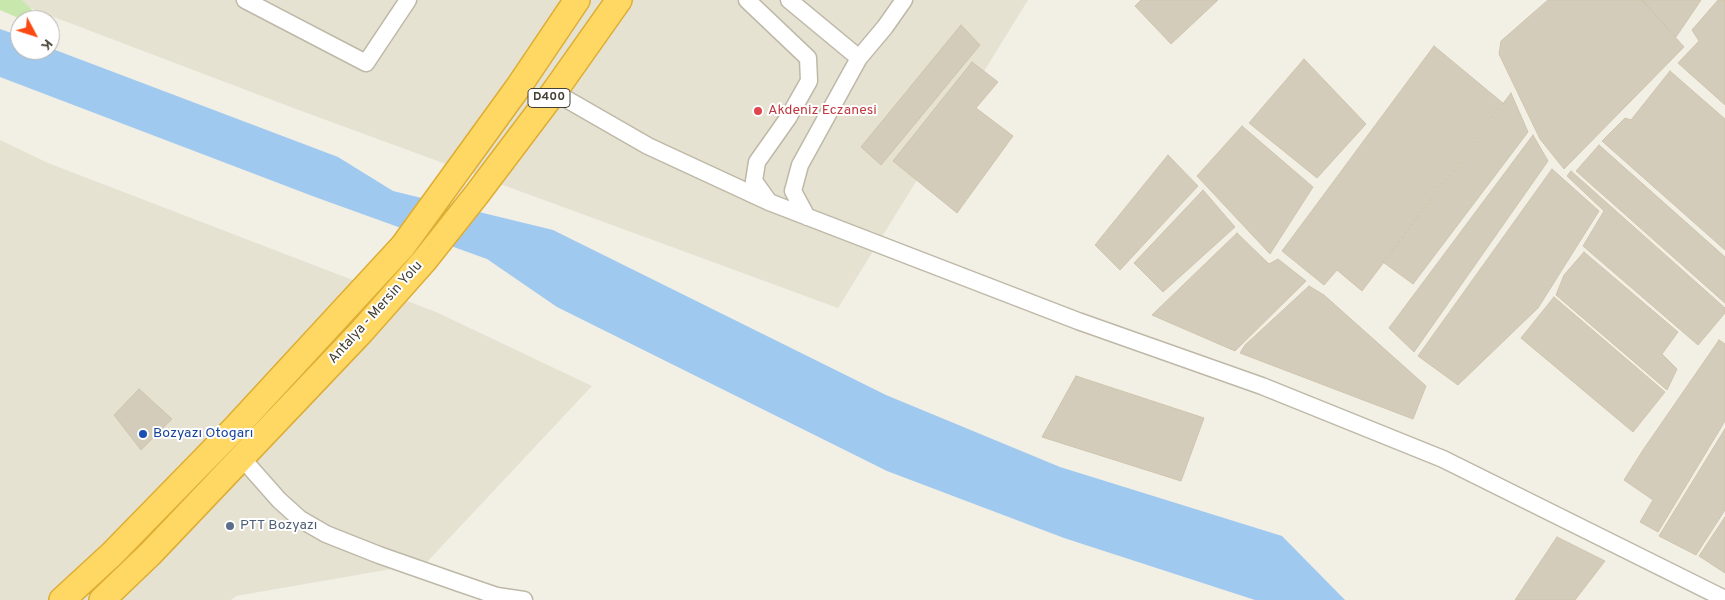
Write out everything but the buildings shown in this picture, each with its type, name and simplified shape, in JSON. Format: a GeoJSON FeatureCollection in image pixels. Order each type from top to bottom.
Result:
{"type":"FeatureCollection","features":[{"type":"Feature","properties":{"kind":"highway","name":"Antalya - Mersin Yolu"},"geometry":{"type":"LineString","coordinates":[[62,600],[112,554],[236,427],[403,246],[519,86],[577,0]]}},
{"type":"Feature","properties":{"kind":"highway","name":"Antalya - Mersin Yolu"},"geometry":{"type":"LineString","coordinates":[[102,600],[150,554],[362,332],[424,261],[554,92],[620,0]]}},
{"type":"Feature","properties":{"kind":"street"},"geometry":{"type":"LineString","coordinates":[[245,0],[366,63],[408,0]]}},
{"type":"Feature","properties":{"kind":"street"},"geometry":{"type":"LineString","coordinates":[[747,0],[808,58],[809,81],[788,118],[757,162],[754,181],[769,202]]}},
{"type":"Feature","properties":{"kind":"street"},"geometry":{"type":"LineString","coordinates":[[789,0],[859,58]]}},
{"type":"Feature","properties":{"kind":"street"},"geometry":{"type":"LineString","coordinates":[[807,217],[793,191],[800,164],[859,58],[885,27],[904,0]]}},
{"type":"Feature","properties":{"kind":"street"},"geometry":{"type":"LineString","coordinates":[[554,92],[648,146],[769,202],[1078,321],[1262,386],[1443,459],[1725,599]]}},
{"type":"Feature","properties":{"kind":"street"},"geometry":{"type":"LineString","coordinates":[[242,457],[279,500],[300,519],[326,534],[379,555],[497,596],[524,600]]}},
{"type":"Feature","properties":{"kind":"shaded area"},"geometry":{"type":"Polygon","coordinates":[[[9,0],[1028,0],[838,308],[296,109],[60,19],[60,10],[35,10],[9,0]]]}},
{"type":"Feature","properties":{"kind":"shaded area"},"geometry":{"type":"Polygon","coordinates":[[[0,140],[48,163],[436,312],[592,386],[426,563],[236,596],[231,600],[0,600],[0,140]]]}},
{"type":"Feature","properties":{"kind":"green space"},"geometry":{"type":"Polygon","coordinates":[[[0,0],[22,0],[32,10],[10,10],[10,14],[0,10],[0,0]]]}},
{"type":"Feature","properties":{"kind":"water"},"geometry":{"type":"Polygon","coordinates":[[[0,29],[10,32],[10,60],[60,60],[60,52],[338,157],[393,191],[553,230],[886,395],[1060,467],[1282,536],[1345,600],[1255,600],[1064,538],[887,471],[557,307],[487,259],[315,197],[0,77],[0,29]]]}},
{"type":"Feature","properties":{"kind":"place","name":"Akdeniz Eczanesi"},"geometry":{"type":"Point","coordinates":[758,111]}},
{"type":"Feature","properties":{"kind":"place","name":"Bozyazı Otogarı"},"geometry":{"type":"Point","coordinates":[143,434]}},
{"type":"Feature","properties":{"kind":"place","name":"PTT Bozyazı"},"geometry":{"type":"Point","coordinates":[230,526]}}]}
